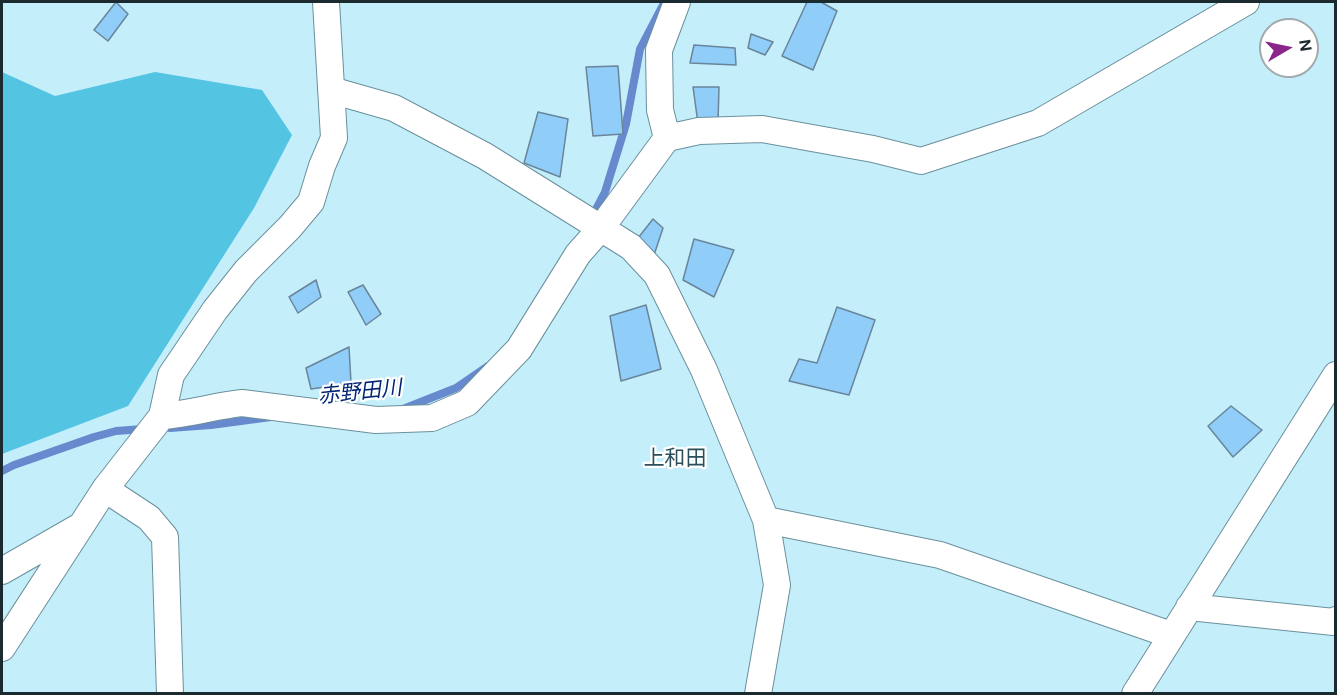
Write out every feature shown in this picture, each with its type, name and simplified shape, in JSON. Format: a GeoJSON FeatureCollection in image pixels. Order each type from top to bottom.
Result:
{"type":"FeatureCollection","features":[{"type":"Feature","properties":{"kind":"street"},"geometry":{"type":"LineString","coordinates":[[2,648],[105,489],[162,416],[171,375],[215,310],[246,271],[290,227],[311,202],[322,166],[334,138],[326,2]]}},
{"type":"Feature","properties":{"kind":"street"},"geometry":{"type":"LineString","coordinates":[[668,138],[660,110],[659,50],[677,2]]}},
{"type":"Feature","properties":{"kind":"street"},"geometry":{"type":"LineString","coordinates":[[162,416],[186,414],[242,403],[376,420],[432,418],[467,403],[519,350],[578,254],[602,228],[668,138],[699,131],[762,129],[873,149],[921,161],[1038,123],[1246,2]]}},
{"type":"Feature","properties":{"kind":"street"},"geometry":{"type":"LineString","coordinates":[[331,90],[394,108],[485,156],[631,248],[657,275],[704,370],[766,520],[777,585],[758,693]]}},
{"type":"Feature","properties":{"kind":"street"},"geometry":{"type":"LineString","coordinates":[[1135,693],[1335,375]]}},
{"type":"Feature","properties":{"kind":"street"},"geometry":{"type":"LineString","coordinates":[[105,489],[149,518],[165,537],[170,693]]}},
{"type":"Feature","properties":{"kind":"street"},"geometry":{"type":"LineString","coordinates":[[766,520],[940,555],[1171,635]]}},
{"type":"Feature","properties":{"kind":"street"},"geometry":{"type":"LineString","coordinates":[[2,571],[82,524]]}},
{"type":"Feature","properties":{"kind":"street"},"geometry":{"type":"LineString","coordinates":[[1189,607],[1334,622],[1335,620]]}},
{"type":"Feature","properties":{"kind":"shaded area"},"geometry":{"type":"Polygon","coordinates":[[[2,72],[55,96],[155,72],[262,90],[292,135],[254,208],[128,406],[2,454],[2,72]]]}},
{"type":"Feature","properties":{"kind":"building"},"geometry":{"type":"Polygon","coordinates":[[[116,2],[128,14],[108,41],[94,30],[116,2]]]}},
{"type":"Feature","properties":{"kind":"building"},"geometry":{"type":"Polygon","coordinates":[[[807,2],[821,2],[837,11],[813,70],[782,56],[807,2]]]}},
{"type":"Feature","properties":{"kind":"building"},"geometry":{"type":"Polygon","coordinates":[[[751,34],[773,42],[765,55],[748,48],[751,34]]]}},
{"type":"Feature","properties":{"kind":"building"},"geometry":{"type":"Polygon","coordinates":[[[694,45],[735,48],[736,65],[690,63],[694,45]]]}},
{"type":"Feature","properties":{"kind":"building"},"geometry":{"type":"Polygon","coordinates":[[[618,66],[623,134],[593,136],[586,67],[618,66]]]}},
{"type":"Feature","properties":{"kind":"building"},"geometry":{"type":"Polygon","coordinates":[[[693,87],[719,87],[718,122],[699,131],[693,87]]]}},
{"type":"Feature","properties":{"kind":"building"},"geometry":{"type":"Polygon","coordinates":[[[538,112],[568,119],[560,177],[524,163],[538,112]]]}},
{"type":"Feature","properties":{"kind":"building"},"geometry":{"type":"Polygon","coordinates":[[[653,219],[663,228],[654,255],[631,247],[653,219]]]}},
{"type":"Feature","properties":{"kind":"building"},"geometry":{"type":"Polygon","coordinates":[[[694,239],[734,250],[714,297],[683,280],[694,239]]]}},
{"type":"Feature","properties":{"kind":"building"},"geometry":{"type":"Polygon","coordinates":[[[316,280],[321,297],[298,313],[289,297],[316,280]]]}},
{"type":"Feature","properties":{"kind":"building"},"geometry":{"type":"Polygon","coordinates":[[[363,285],[381,314],[366,325],[348,292],[363,285]]]}},
{"type":"Feature","properties":{"kind":"building"},"geometry":{"type":"Polygon","coordinates":[[[646,305],[661,369],[621,381],[610,316],[646,305]]]}},
{"type":"Feature","properties":{"kind":"building"},"geometry":{"type":"Polygon","coordinates":[[[837,307],[875,320],[849,395],[789,381],[799,359],[817,363],[837,307]]]}},
{"type":"Feature","properties":{"kind":"building"},"geometry":{"type":"Polygon","coordinates":[[[349,347],[351,383],[311,389],[306,368],[349,347]]]}},
{"type":"Feature","properties":{"kind":"building"},"geometry":{"type":"Polygon","coordinates":[[[1231,406],[1262,430],[1233,457],[1208,426],[1231,406]]]}},
{"type":"Feature","properties":{"kind":"waterway","name":"赤野田川"},"geometry":{"type":"LineString","coordinates":[[592,217],[605,192],[626,124],[640,49],[663,5]]}},
{"type":"Feature","properties":{"kind":"waterway","name":"赤野田川"},"geometry":{"type":"LineString","coordinates":[[403,409],[456,388],[488,366]]}},
{"type":"Feature","properties":{"kind":"waterway","name":"赤野田川"},"geometry":{"type":"LineString","coordinates":[[170,428],[271,417]]}},
{"type":"Feature","properties":{"kind":"waterway","name":"赤野田川"},"geometry":{"type":"LineString","coordinates":[[2,471],[94,437],[116,431],[143,429]]}},
{"type":"Feature","properties":{"kind":"district","name":"上和田"},"geometry":{"type":"Point","coordinates":[675,459]}}]}
